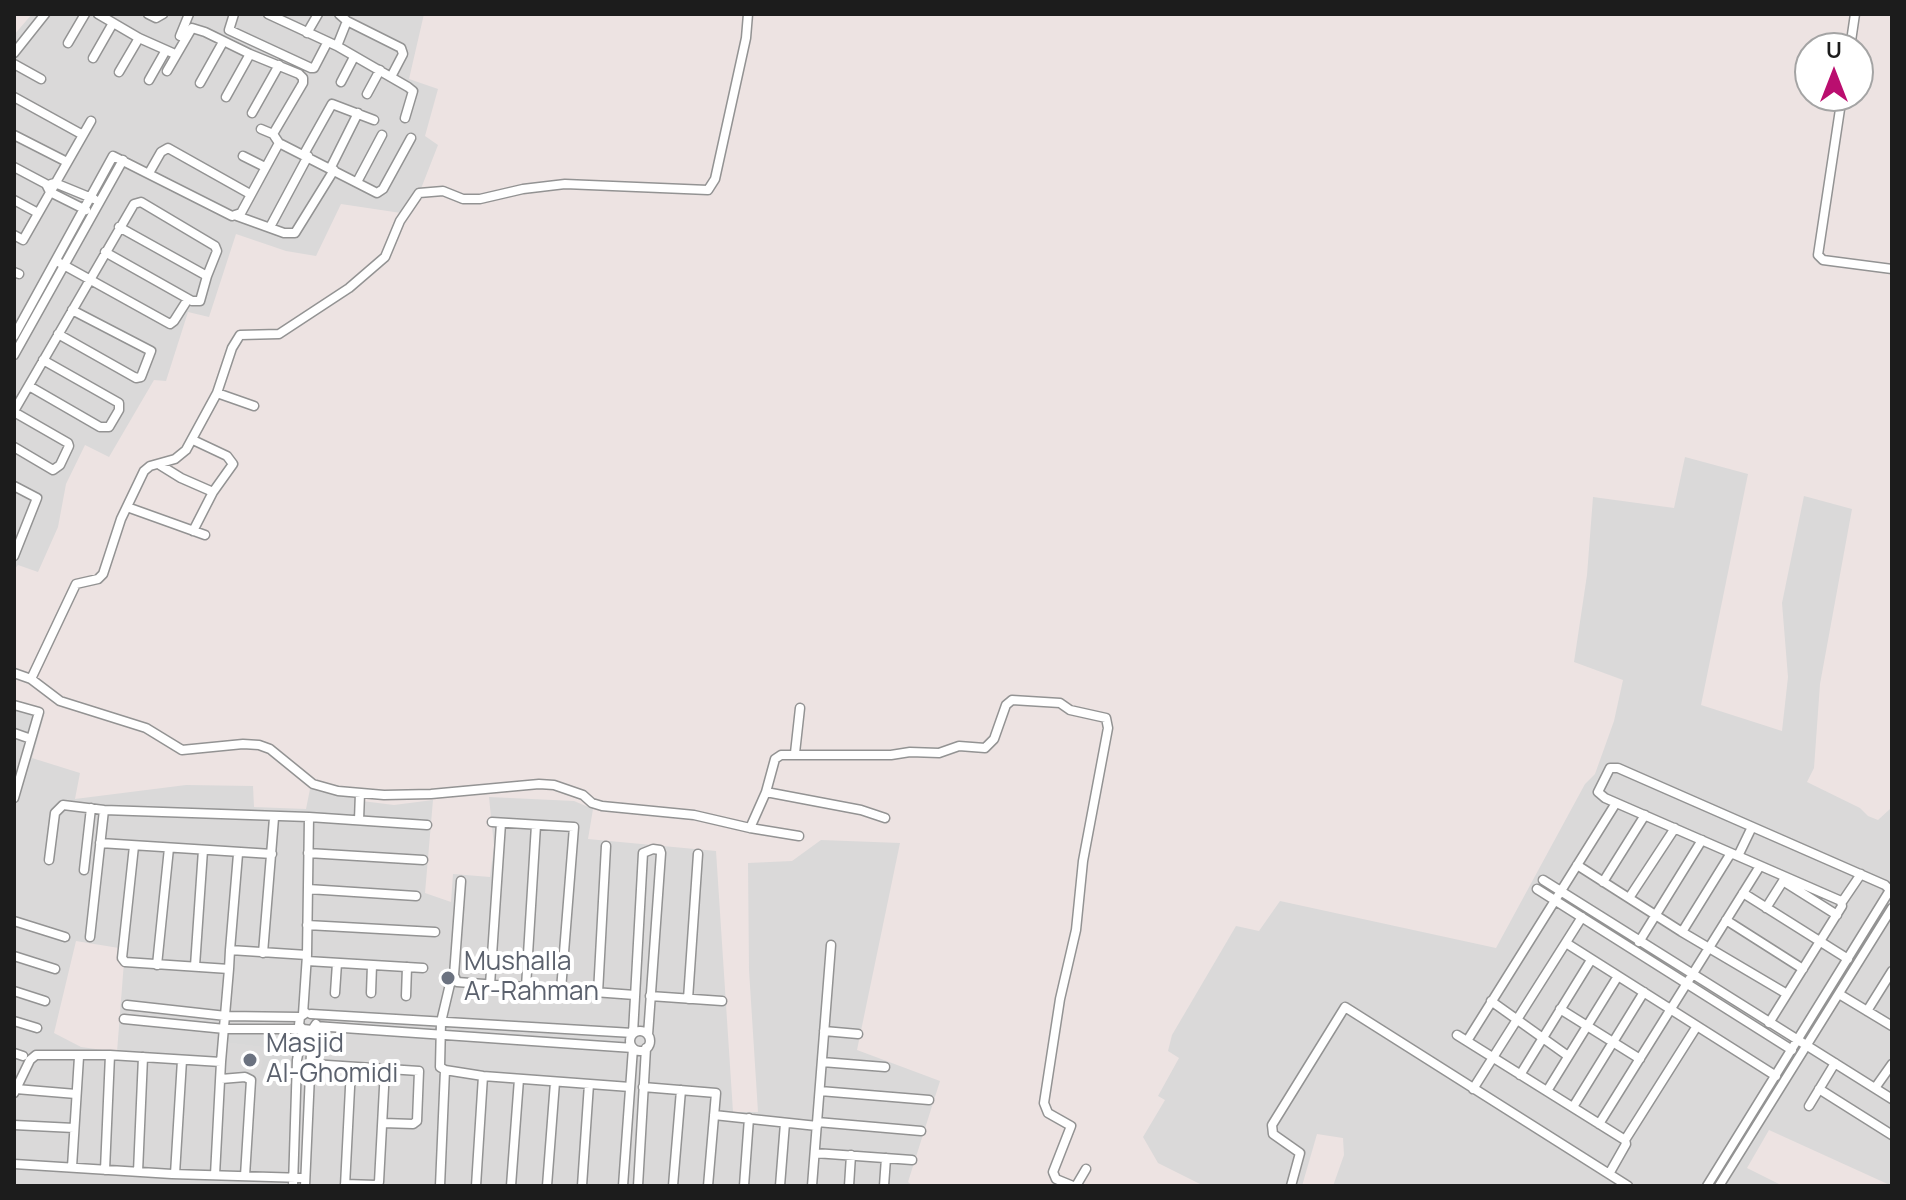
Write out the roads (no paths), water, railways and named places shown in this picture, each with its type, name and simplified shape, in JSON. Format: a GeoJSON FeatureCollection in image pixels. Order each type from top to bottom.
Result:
{"type":"FeatureCollection","features":[{"type":"Feature","properties":{"kind":"street"},"geometry":{"type":"LineString","coordinates":[[14,53],[45,14]]}},
{"type":"Feature","properties":{"kind":"street"},"geometry":{"type":"LineString","coordinates":[[68,43],[85,14]]}},
{"type":"Feature","properties":{"kind":"street"},"geometry":{"type":"LineString","coordinates":[[98,14],[171,52]]}},
{"type":"Feature","properties":{"kind":"street"},"geometry":{"type":"LineString","coordinates":[[148,14],[156,18],[163,14]]}},
{"type":"Feature","properties":{"kind":"street"},"geometry":{"type":"LineString","coordinates":[[180,36],[189,14]]}},
{"type":"Feature","properties":{"kind":"street"},"geometry":{"type":"LineString","coordinates":[[234,14],[229,30],[311,68],[314,68],[327,43]]}},
{"type":"Feature","properties":{"kind":"street"},"geometry":{"type":"LineString","coordinates":[[268,14],[392,75],[413,91],[405,118]]}},
{"type":"Feature","properties":{"kind":"street"},"geometry":{"type":"LineString","coordinates":[[307,33],[318,14]]}},
{"type":"Feature","properties":{"kind":"street"},"geometry":{"type":"LineString","coordinates":[[339,14],[401,48],[403,54],[392,75]]}},
{"type":"Feature","properties":{"kind":"street"},"geometry":{"type":"LineString","coordinates":[[31,679],[76,584],[98,579],[103,574],[112,543],[144,471],[150,466],[175,459],[193,440],[217,393],[232,348],[240,335],[279,334],[349,288],[385,257],[400,221],[419,193],[443,191],[463,199],[480,199],[565,184],[692,191],[711,188],[744,47],[748,14]]}},
{"type":"Feature","properties":{"kind":"street"},"geometry":{"type":"LineString","coordinates":[[337,46],[347,21]]}},
{"type":"Feature","properties":{"kind":"street"},"geometry":{"type":"LineString","coordinates":[[93,58],[113,23]]}},
{"type":"Feature","properties":{"kind":"street"},"geometry":{"type":"LineString","coordinates":[[149,80],[192,28],[205,32],[304,79],[273,134]]}},
{"type":"Feature","properties":{"kind":"street"},"geometry":{"type":"LineString","coordinates":[[119,72],[139,38]]}},
{"type":"Feature","properties":{"kind":"street"},"geometry":{"type":"LineString","coordinates":[[200,83],[223,42]]}},
{"type":"Feature","properties":{"kind":"street"},"geometry":{"type":"LineString","coordinates":[[167,71],[171,52]]}},
{"type":"Feature","properties":{"kind":"street"},"geometry":{"type":"LineString","coordinates":[[226,97],[250,54]]}},
{"type":"Feature","properties":{"kind":"street"},"geometry":{"type":"LineString","coordinates":[[341,82],[354,57]]}},
{"type":"Feature","properties":{"kind":"street"},"geometry":{"type":"LineString","coordinates":[[14,64],[41,79]]}},
{"type":"Feature","properties":{"kind":"street"},"geometry":{"type":"LineString","coordinates":[[252,113],[279,65]]}},
{"type":"Feature","properties":{"kind":"street"},"geometry":{"type":"LineString","coordinates":[[367,94],[380,70]]}},
{"type":"Feature","properties":{"kind":"street"},"geometry":{"type":"LineString","coordinates":[[14,97],[83,135]]}},
{"type":"Feature","properties":{"kind":"street"},"geometry":{"type":"LineString","coordinates":[[270,227],[332,104],[374,120]]}},
{"type":"Feature","properties":{"kind":"street"},"geometry":{"type":"LineString","coordinates":[[1840,112],[1818,255],[1823,260],[1892,269]]}},
{"type":"Feature","properties":{"kind":"street"},"geometry":{"type":"LineString","coordinates":[[14,355],[113,156],[221,212],[290,234],[298,231],[358,113]]}},
{"type":"Feature","properties":{"kind":"street"},"geometry":{"type":"LineString","coordinates":[[14,235],[23,240],[50,187],[91,121]]}},
{"type":"Feature","properties":{"kind":"street"},"geometry":{"type":"LineString","coordinates":[[261,129],[273,134],[279,143],[371,191],[381,192],[411,138]]}},
{"type":"Feature","properties":{"kind":"street"},"geometry":{"type":"LineString","coordinates":[[14,135],[67,162]]}},
{"type":"Feature","properties":{"kind":"street"},"geometry":{"type":"LineString","coordinates":[[357,182],[382,135]]}},
{"type":"Feature","properties":{"kind":"street"},"geometry":{"type":"LineString","coordinates":[[237,216],[279,143]]}},
{"type":"Feature","properties":{"kind":"street"},"geometry":{"type":"LineString","coordinates":[[149,173],[161,152],[168,148],[250,194]]}},
{"type":"Feature","properties":{"kind":"street"},"geometry":{"type":"LineString","coordinates":[[243,156],[265,167]]}},
{"type":"Feature","properties":{"kind":"street"},"geometry":{"type":"LineString","coordinates":[[14,336],[100,203],[123,160]]}},
{"type":"Feature","properties":{"kind":"street"},"geometry":{"type":"LineString","coordinates":[[14,167],[93,214]]}},
{"type":"Feature","properties":{"kind":"street"},"geometry":{"type":"LineString","coordinates":[[50,187],[90,197],[100,203]]}},
{"type":"Feature","properties":{"kind":"street"},"geometry":{"type":"LineString","coordinates":[[14,200],[38,213]]}},
{"type":"Feature","properties":{"kind":"street"},"geometry":{"type":"LineString","coordinates":[[14,447],[49,468],[57,469],[68,450],[69,444],[14,412],[119,227],[134,204],[141,202],[207,241],[217,251],[197,303],[105,252]]}},
{"type":"Feature","properties":{"kind":"street"},"geometry":{"type":"LineString","coordinates":[[119,227],[207,276]]}},
{"type":"Feature","properties":{"kind":"street"},"geometry":{"type":"LineString","coordinates":[[60,263],[170,324],[188,299]]}},
{"type":"Feature","properties":{"kind":"street"},"geometry":{"type":"LineString","coordinates":[[58,334],[136,378],[141,377],[151,354],[149,350],[72,310]]}},
{"type":"Feature","properties":{"kind":"street"},"geometry":{"type":"LineString","coordinates":[[29,386],[100,427],[109,427],[119,410],[119,403],[43,360]]}},
{"type":"Feature","properties":{"kind":"street"},"geometry":{"type":"LineString","coordinates":[[217,393],[254,406]]}},
{"type":"Feature","properties":{"kind":"street"},"geometry":{"type":"LineString","coordinates":[[193,440],[233,461],[233,466],[213,492],[193,531]]}},
{"type":"Feature","properties":{"kind":"street"},"geometry":{"type":"LineString","coordinates":[[160,465],[213,492]]}},
{"type":"Feature","properties":{"kind":"street"},"geometry":{"type":"LineString","coordinates":[[14,486],[37,498],[14,556]]}},
{"type":"Feature","properties":{"kind":"street"},"geometry":{"type":"LineString","coordinates":[[127,507],[205,535]]}},
{"type":"Feature","properties":{"kind":"street"},"geometry":{"type":"LineString","coordinates":[[14,525],[25,532]]}},
{"type":"Feature","properties":{"kind":"street"},"geometry":{"type":"LineString","coordinates":[[14,673],[31,679],[60,701],[146,728],[182,750],[243,744],[270,749],[313,784],[360,793],[431,794],[554,785],[583,795],[592,803],[602,806],[694,815],[799,836]]}},
{"type":"Feature","properties":{"kind":"street"},"geometry":{"type":"LineString","coordinates":[[750,828],[766,792],[775,759],[781,755],[891,755],[939,753],[959,746],[985,748],[994,739],[1006,705],[1012,700],[1056,702],[1070,710],[1106,718],[1108,728],[1083,861],[1076,930],[1060,999],[1044,1103],[1048,1113],[1071,1126],[1053,1174],[1056,1179],[1074,1186],[1086,1169]]}},
{"type":"Feature","properties":{"kind":"street"},"geometry":{"type":"LineString","coordinates":[[14,705],[39,712],[31,739],[18,765],[14,795]]}},
{"type":"Feature","properties":{"kind":"street"},"geometry":{"type":"LineString","coordinates":[[795,753],[800,708]]}},
{"type":"Feature","properties":{"kind":"street"},"geometry":{"type":"LineString","coordinates":[[14,733],[31,739]]}},
{"type":"Feature","properties":{"kind":"street"},"geometry":{"type":"LineString","coordinates":[[1719,1186],[1890,890],[1861,874],[1613,767],[1606,773],[1598,792],[1616,803],[1760,866],[1837,915]]}},
{"type":"Feature","properties":{"kind":"street"},"geometry":{"type":"LineString","coordinates":[[766,792],[861,810],[885,818]]}},
{"type":"Feature","properties":{"kind":"street"},"geometry":{"type":"LineString","coordinates":[[359,820],[360,793]]}},
{"type":"Feature","properties":{"kind":"street"},"geometry":{"type":"LineString","coordinates":[[1467,1041],[1616,803]]}},
{"type":"Feature","properties":{"kind":"street"},"geometry":{"type":"LineString","coordinates":[[49,860],[57,808],[63,805],[104,810],[309,817],[427,825]]}},
{"type":"Feature","properties":{"kind":"street"},"geometry":{"type":"LineString","coordinates":[[84,870],[91,808]]}},
{"type":"Feature","properties":{"kind":"street"},"geometry":{"type":"LineString","coordinates":[[90,937],[104,810]]}},
{"type":"Feature","properties":{"kind":"street"},"geometry":{"type":"LineString","coordinates":[[1603,882],[1645,815]]}},
{"type":"Feature","properties":{"kind":"street"},"geometry":{"type":"LineString","coordinates":[[14,1164],[304,1182],[312,1064],[305,1015],[309,817]]}},
{"type":"Feature","properties":{"kind":"street"},"geometry":{"type":"LineString","coordinates":[[263,953],[274,818]]}},
{"type":"Feature","properties":{"kind":"street"},"geometry":{"type":"LineString","coordinates":[[490,985],[496,822],[574,827],[561,990]]}},
{"type":"Feature","properties":{"kind":"street"},"geometry":{"type":"LineString","coordinates":[[526,987],[536,825]]}},
{"type":"Feature","properties":{"kind":"street"},"geometry":{"type":"LineString","coordinates":[[1682,932],[1752,827]]}},
{"type":"Feature","properties":{"kind":"street"},"geometry":{"type":"LineString","coordinates":[[1629,898],[1675,828]]}},
{"type":"Feature","properties":{"kind":"street"},"geometry":{"type":"LineString","coordinates":[[1639,942],[1702,840]]}},
{"type":"Feature","properties":{"kind":"street"},"geometry":{"type":"LineString","coordinates":[[100,843],[272,854]]}},
{"type":"Feature","properties":{"kind":"street"},"geometry":{"type":"LineString","coordinates":[[134,846],[122,958],[125,962],[229,969]]}},
{"type":"Feature","properties":{"kind":"street"},"geometry":{"type":"LineString","coordinates":[[598,993],[606,846]]}},
{"type":"Feature","properties":{"kind":"street"},"geometry":{"type":"LineString","coordinates":[[157,965],[169,848]]}},
{"type":"Feature","properties":{"kind":"street"},"geometry":{"type":"LineString","coordinates":[[623,1186],[643,853],[653,849],[661,853],[638,1186]]}},
{"type":"Feature","properties":{"kind":"street"},"geometry":{"type":"LineString","coordinates":[[195,966],[203,850]]}},
{"type":"Feature","properties":{"kind":"street"},"geometry":{"type":"LineString","coordinates":[[308,853],[423,860]]}},
{"type":"Feature","properties":{"kind":"street"},"geometry":{"type":"LineString","coordinates":[[215,1175],[238,854]]}},
{"type":"Feature","properties":{"kind":"street"},"geometry":{"type":"LineString","coordinates":[[688,999],[698,854]]}},
{"type":"Feature","properties":{"kind":"street"},"geometry":{"type":"LineString","coordinates":[[1577,865],[1787,994]]}},
{"type":"Feature","properties":{"kind":"street"},"geometry":{"type":"LineString","coordinates":[[1599,1124],[1760,866]]}},
{"type":"Feature","properties":{"kind":"street"},"geometry":{"type":"LineString","coordinates":[[1769,1023],[1861,874]]}},
{"type":"Feature","properties":{"kind":"street"},"geometry":{"type":"LineString","coordinates":[[1784,879],[1842,902]]}},
{"type":"Feature","properties":{"kind":"street"},"geometry":{"type":"LineString","coordinates":[[1766,908],[1784,879]]}},
{"type":"Feature","properties":{"kind":"street"},"geometry":{"type":"LineString","coordinates":[[461,881],[455,979],[450,984],[437,1022],[440,1067],[483,1076],[630,1087]]}},
{"type":"Feature","properties":{"kind":"street"},"geometry":{"type":"LineString","coordinates":[[1540,885],[1639,942],[1892,1099]]}},
{"type":"Feature","properties":{"kind":"street"},"geometry":{"type":"LineString","coordinates":[[308,889],[416,896]]}},
{"type":"Feature","properties":{"kind":"street"},"geometry":{"type":"LineString","coordinates":[[1743,893],[1848,959]]}},
{"type":"Feature","properties":{"kind":"street"},"geometry":{"type":"LineString","coordinates":[[1557,895],[1582,917],[1792,1050]]}},
{"type":"Feature","properties":{"kind":"street"},"geometry":{"type":"LineString","coordinates":[[1707,1186],[1792,1050],[1802,1043],[1839,994],[1892,908]]}},
{"type":"Feature","properties":{"kind":"street"},"geometry":{"type":"LineString","coordinates":[[1473,1089],[1582,917]]}},
{"type":"Feature","properties":{"kind":"street"},"geometry":{"type":"LineString","coordinates":[[1726,920],[1803,969]]}},
{"type":"Feature","properties":{"kind":"street"},"geometry":{"type":"LineString","coordinates":[[14,921],[65,937]]}},
{"type":"Feature","properties":{"kind":"street"},"geometry":{"type":"LineString","coordinates":[[307,925],[435,932]]}},
{"type":"Feature","properties":{"kind":"street"},"geometry":{"type":"LineString","coordinates":[[1566,943],[1776,1076]]}},
{"type":"Feature","properties":{"kind":"street"},"geometry":{"type":"LineString","coordinates":[[812,1186],[831,945]]}},
{"type":"Feature","properties":{"kind":"street"},"geometry":{"type":"LineString","coordinates":[[230,950],[337,963],[423,968]]}},
{"type":"Feature","properties":{"kind":"street"},"geometry":{"type":"LineString","coordinates":[[14,956],[55,969]]}},
{"type":"Feature","properties":{"kind":"street"},"geometry":{"type":"LineString","coordinates":[[1520,1075],[1591,960]]}},
{"type":"Feature","properties":{"kind":"street"},"geometry":{"type":"LineString","coordinates":[[335,993],[337,963]]}},
{"type":"Feature","properties":{"kind":"street"},"geometry":{"type":"LineString","coordinates":[[371,993],[372,965]]}},
{"type":"Feature","properties":{"kind":"street"},"geometry":{"type":"LineString","coordinates":[[406,996],[407,967]]}},
{"type":"Feature","properties":{"kind":"street"},"geometry":{"type":"LineString","coordinates":[[1867,1011],[1888,987],[1892,971]]}},
{"type":"Feature","properties":{"kind":"street"},"geometry":{"type":"LineString","coordinates":[[1547,1091],[1618,976]]}},
{"type":"Feature","properties":{"kind":"street"},"geometry":{"type":"LineString","coordinates":[[455,979],[457,982],[490,985],[635,995]]}},
{"type":"Feature","properties":{"kind":"street"},"geometry":{"type":"LineString","coordinates":[[14,991],[45,1001]]}},
{"type":"Feature","properties":{"kind":"street"},"geometry":{"type":"LineString","coordinates":[[1573,1107],[1644,992]]}},
{"type":"Feature","properties":{"kind":"street"},"geometry":{"type":"LineString","coordinates":[[1839,994],[1892,1026]]}},
{"type":"Feature","properties":{"kind":"street"},"geometry":{"type":"LineString","coordinates":[[650,996],[722,1001]]}},
{"type":"Feature","properties":{"kind":"street"},"geometry":{"type":"LineString","coordinates":[[1491,1001],[1568,1056]]}},
{"type":"Feature","properties":{"kind":"street"},"geometry":{"type":"LineString","coordinates":[[127,1005],[226,1016],[305,1015],[633,1033],[642,1031],[648,1035]]}},
{"type":"Feature","properties":{"kind":"street"},"geometry":{"type":"LineString","coordinates":[[1291,1186],[1300,1153],[1273,1134],[1272,1125],[1345,1007],[1628,1186]]}},
{"type":"Feature","properties":{"kind":"street"},"geometry":{"type":"LineString","coordinates":[[1560,1009],[1640,1059]]}},
{"type":"Feature","properties":{"kind":"street"},"geometry":{"type":"LineString","coordinates":[[293,1182],[297,1060],[315,1017],[305,1015]]}},
{"type":"Feature","properties":{"kind":"street"},"geometry":{"type":"LineString","coordinates":[[253,1016],[253,1029]]}},
{"type":"Feature","properties":{"kind":"street"},"geometry":{"type":"LineString","coordinates":[[124,1019],[225,1029],[308,1028],[639,1050],[646,1048]]}},
{"type":"Feature","properties":{"kind":"street"},"geometry":{"type":"LineString","coordinates":[[14,1021],[37,1028]]}},
{"type":"Feature","properties":{"kind":"street"},"geometry":{"type":"LineString","coordinates":[[1609,1174],[1626,1144],[1625,1140],[1697,1026]]}},
{"type":"Feature","properties":{"kind":"street"},"geometry":{"type":"LineString","coordinates":[[562,1043],[564,1027]]}},
{"type":"Feature","properties":{"kind":"street"},"geometry":{"type":"LineString","coordinates":[[824,1031],[858,1034]]}},
{"type":"Feature","properties":{"kind":"street"},"geometry":{"type":"LineString","coordinates":[[1457,1035],[1625,1140]]}},
{"type":"Feature","properties":{"kind":"street"},"geometry":{"type":"LineString","coordinates":[[76,1094],[15,1091],[30,1060],[36,1055],[110,1055],[221,1062]]}},
{"type":"Feature","properties":{"kind":"street"},"geometry":{"type":"LineString","coordinates":[[105,1170],[110,1055]]}},
{"type":"Feature","properties":{"kind":"street"},"geometry":{"type":"LineString","coordinates":[[72,1167],[79,1057]]}},
{"type":"Feature","properties":{"kind":"street"},"geometry":{"type":"LineString","coordinates":[[138,1172],[143,1057]]}},
{"type":"Feature","properties":{"kind":"street"},"geometry":{"type":"LineString","coordinates":[[172,1186],[182,1060]]}},
{"type":"Feature","properties":{"kind":"street"},"geometry":{"type":"LineString","coordinates":[[822,1062],[885,1067]]}},
{"type":"Feature","properties":{"kind":"street"},"geometry":{"type":"LineString","coordinates":[[1809,1106],[1835,1063]]}},
{"type":"Feature","properties":{"kind":"street"},"geometry":{"type":"LineString","coordinates":[[312,1064],[419,1071],[416,1123],[383,1123]]}},
{"type":"Feature","properties":{"kind":"street"},"geometry":{"type":"LineString","coordinates":[[1875,1088],[1892,1064]]}},
{"type":"Feature","properties":{"kind":"street"},"geometry":{"type":"LineString","coordinates":[[351,1068],[345,1185],[378,1184],[385,1069]]}},
{"type":"Feature","properties":{"kind":"street"},"geometry":{"type":"LineString","coordinates":[[440,1186],[445,1070]]}},
{"type":"Feature","properties":{"kind":"street"},"geometry":{"type":"LineString","coordinates":[[476,1186],[483,1076]]}},
{"type":"Feature","properties":{"kind":"street"},"geometry":{"type":"LineString","coordinates":[[221,1079],[245,1077],[251,1080],[245,1176]]}},
{"type":"Feature","properties":{"kind":"street"},"geometry":{"type":"LineString","coordinates":[[511,1186],[519,1079]]}},
{"type":"Feature","properties":{"kind":"street"},"geometry":{"type":"LineString","coordinates":[[547,1186],[555,1082]]}},
{"type":"Feature","properties":{"kind":"street"},"geometry":{"type":"LineString","coordinates":[[582,1186],[589,1084]]}},
{"type":"Feature","properties":{"kind":"street"},"geometry":{"type":"LineString","coordinates":[[643,1087],[716,1093],[708,1186]]}},
{"type":"Feature","properties":{"kind":"street"},"geometry":{"type":"LineString","coordinates":[[1819,1089],[1892,1135]]}},
{"type":"Feature","properties":{"kind":"street"},"geometry":{"type":"LineString","coordinates":[[673,1186],[681,1090]]}},
{"type":"Feature","properties":{"kind":"street"},"geometry":{"type":"LineString","coordinates":[[820,1091],[929,1100]]}},
{"type":"Feature","properties":{"kind":"street"},"geometry":{"type":"LineString","coordinates":[[629,1101],[642,1102]]}},
{"type":"Feature","properties":{"kind":"street"},"geometry":{"type":"LineString","coordinates":[[714,1115],[785,1123],[921,1131]]}},
{"type":"Feature","properties":{"kind":"street"},"geometry":{"type":"LineString","coordinates":[[744,1186],[749,1118]]}},
{"type":"Feature","properties":{"kind":"street"},"geometry":{"type":"LineString","coordinates":[[780,1186],[785,1123]]}},
{"type":"Feature","properties":{"kind":"street"},"geometry":{"type":"LineString","coordinates":[[14,1125],[74,1128]]}},
{"type":"Feature","properties":{"kind":"street"},"geometry":{"type":"LineString","coordinates":[[815,1153],[912,1160]]}},
{"type":"Feature","properties":{"kind":"street"},"geometry":{"type":"LineString","coordinates":[[849,1186],[851,1155]]}},
{"type":"Feature","properties":{"kind":"street"},"geometry":{"type":"LineString","coordinates":[[884,1186],[886,1158]]}},
{"type":"Feature","properties":{"kind":"place","name":"Mushalla Ar-Rahman"},"geometry":{"type":"Point","coordinates":[448,978]}},
{"type":"Feature","properties":{"kind":"place","name":"Masjid Al-Ghomidi"},"geometry":{"type":"Point","coordinates":[250,1060]}}]}
